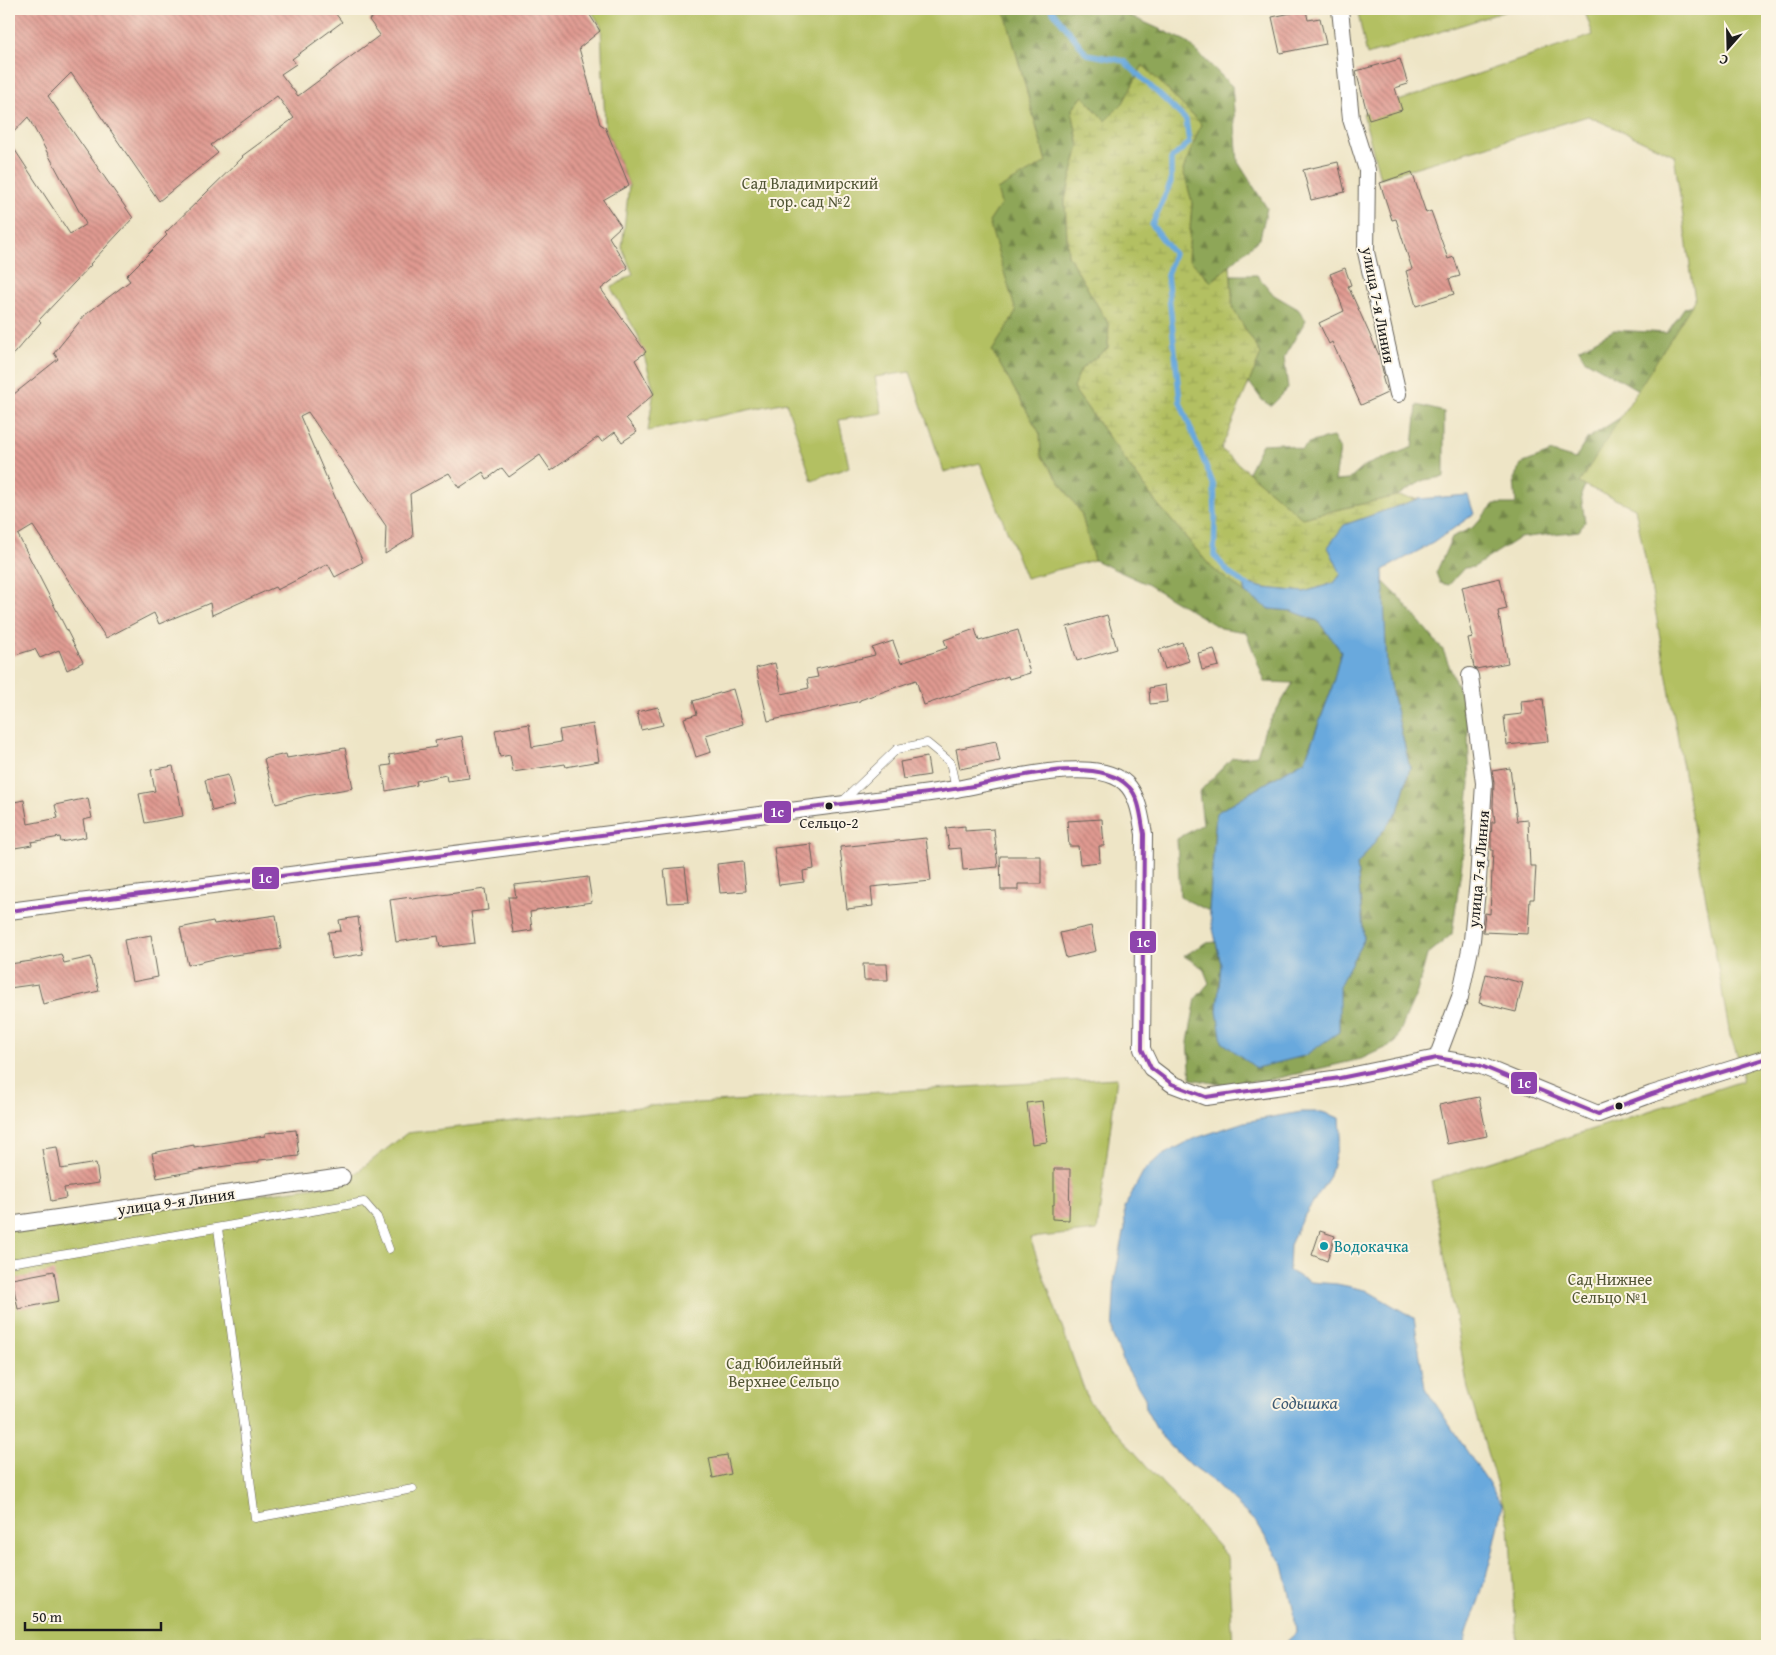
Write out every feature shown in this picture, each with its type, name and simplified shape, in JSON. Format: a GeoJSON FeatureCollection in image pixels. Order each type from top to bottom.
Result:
{"type":"FeatureCollection","features":[{"type":"Feature","properties":{"kind":"street","name":"улица 7-я Линия"},"geometry":{"type":"LineString","coordinates":[[1340,9],[1351,119],[1367,170],[1366,252],[1398,394]]}},
{"type":"Feature","properties":{"kind":"street","name":"улица 7-я Линия"},"geometry":{"type":"LineString","coordinates":[[1437,1058],[1460,997],[1472,940],[1478,880],[1484,783],[1470,676]]}},
{"type":"Feature","properties":{"kind":"street"},"geometry":{"type":"LineString","coordinates":[[9,910],[840,805],[956,789],[1030,774],[1068,770],[1099,772],[1115,776],[1129,786],[1139,806],[1144,834],[1142,1049],[1151,1068],[1172,1084],[1206,1097],[1340,1078],[1437,1058],[1479,1065],[1598,1114],[1652,1094],[1767,1058]]}},
{"type":"Feature","properties":{"kind":"street","name":"улица 9-я Линия"},"geometry":{"type":"LineString","coordinates":[[9,1225],[342,1177]]}},
{"type":"Feature","properties":{"kind":"lane"},"geometry":{"type":"LineString","coordinates":[[840,805],[898,749],[928,743],[950,762],[956,789]]}},
{"type":"Feature","properties":{"kind":"lane"},"geometry":{"type":"LineString","coordinates":[[9,1263],[364,1202],[377,1217],[389,1249]]}},
{"type":"Feature","properties":{"kind":"lane"},"geometry":{"type":"LineString","coordinates":[[218,1228],[255,1518],[413,1489]]}},
{"type":"Feature","properties":{"kind":"green space","name":"Сад Владимирский гор. сад №2"},"geometry":{"type":"Polygon","coordinates":[[[590,9],[1004,9],[1046,162],[997,190],[1001,204],[989,222],[1016,312],[992,351],[1040,434],[1041,455],[1081,513],[1094,560],[1026,578],[980,463],[944,472],[910,372],[875,377],[882,413],[839,420],[849,467],[812,481],[786,402],[648,431],[654,390],[638,335],[611,288],[633,274],[622,248],[629,185],[605,127],[601,26],[590,9]]]}},
{"type":"Feature","properties":{"kind":"green space"},"geometry":{"type":"Polygon","coordinates":[[[1004,9],[1115,9],[1186,41],[1232,86],[1238,162],[1267,208],[1260,238],[1211,282],[1188,258],[1192,202],[1183,170],[1201,124],[1143,65],[1123,103],[1105,121],[1083,96],[1072,109],[1079,146],[1065,200],[1068,255],[1109,325],[1108,348],[1081,369],[1073,388],[1155,501],[1212,568],[1269,609],[1292,611],[1318,621],[1341,651],[1331,691],[1305,760],[1216,813],[1209,911],[1180,897],[1177,839],[1203,824],[1199,792],[1232,758],[1257,755],[1265,729],[1293,683],[1265,682],[1246,632],[1220,628],[1147,584],[1094,560],[1081,513],[1041,455],[1040,434],[992,351],[1016,312],[989,222],[1001,204],[997,190],[1046,161],[1004,9]]]}},
{"type":"Feature","properties":{"kind":"green space"},"geometry":{"type":"Polygon","coordinates":[[[1357,9],[1512,9],[1367,55],[1357,9]]]}},
{"type":"Feature","properties":{"kind":"green space","name":"Сад Нижнее Сельцо №1"},"geometry":{"type":"Polygon","coordinates":[[[1584,9],[1767,9],[1767,1646],[1517,1646],[1509,1525],[1468,1389],[1431,1181],[1742,1081],[1743,1070],[1730,1036],[1652,592],[1635,508],[1579,483],[1695,300],[1674,155],[1588,116],[1380,178],[1363,113],[1593,35],[1584,9]]]}},
{"type":"Feature","properties":{"kind":"green space"},"geometry":{"type":"Polygon","coordinates":[[[1143,65],[1201,124],[1183,170],[1192,202],[1188,258],[1211,282],[1230,265],[1233,309],[1261,354],[1221,449],[1302,518],[1397,496],[1418,499],[1344,525],[1341,574],[1334,583],[1304,592],[1264,588],[1245,583],[1245,593],[1212,568],[1155,501],[1073,388],[1081,369],[1108,348],[1109,325],[1068,255],[1065,200],[1079,146],[1072,110],[1083,96],[1105,121],[1123,103],[1143,65]]]}},
{"type":"Feature","properties":{"kind":"green space"},"geometry":{"type":"Polygon","coordinates":[[[1231,275],[1257,275],[1274,295],[1298,309],[1306,320],[1284,357],[1288,389],[1271,406],[1262,400],[1249,382],[1261,354],[1233,309],[1231,275]]]}},
{"type":"Feature","properties":{"kind":"green space"},"geometry":{"type":"Polygon","coordinates":[[[1694,304],[1705,307],[1707,320],[1702,335],[1689,349],[1691,360],[1703,363],[1747,360],[1767,366],[1767,416],[1709,433],[1680,425],[1670,415],[1654,433],[1597,458],[1581,495],[1585,522],[1579,531],[1519,538],[1474,567],[1464,568],[1449,585],[1440,583],[1436,573],[1452,537],[1472,528],[1494,504],[1516,504],[1514,479],[1521,464],[1552,452],[1575,459],[1587,439],[1646,401],[1645,394],[1584,359],[1579,349],[1614,330],[1667,333],[1684,308],[1694,304]]]}},
{"type":"Feature","properties":{"kind":"green space"},"geometry":{"type":"Polygon","coordinates":[[[1417,405],[1444,412],[1444,477],[1424,480],[1397,496],[1302,518],[1248,472],[1262,444],[1281,443],[1301,450],[1311,442],[1333,437],[1340,449],[1335,481],[1349,480],[1366,465],[1413,447],[1417,405]]]}},
{"type":"Feature","properties":{"kind":"green space"},"geometry":{"type":"Polygon","coordinates":[[[1383,581],[1443,650],[1467,711],[1470,783],[1463,855],[1452,934],[1427,955],[1417,992],[1395,1043],[1361,1059],[1270,1080],[1225,1085],[1191,1079],[1188,1042],[1196,998],[1209,983],[1203,968],[1184,956],[1205,943],[1216,942],[1221,964],[1217,1011],[1339,1032],[1338,986],[1364,939],[1357,865],[1398,811],[1410,768],[1387,672],[1383,581]]]}},
{"type":"Feature","properties":{"kind":"green space","name":"Сад Юбилейный Верхнее Сельцо"},"geometry":{"type":"Polygon","coordinates":[[[1117,1078],[1097,1231],[1030,1238],[1088,1400],[1228,1557],[1233,1646],[9,1646],[9,1230],[343,1183],[407,1133],[647,1106],[1117,1078]]]}},
{"type":"Feature","properties":{"kind":"water"},"geometry":{"type":"Polygon","coordinates":[[[1468,495],[1474,514],[1433,543],[1383,570],[1387,672],[1410,768],[1398,811],[1357,865],[1364,939],[1339,986],[1339,1032],[1304,1056],[1256,1068],[1222,1042],[1217,1011],[1221,964],[1209,911],[1216,813],[1305,760],[1331,691],[1341,651],[1318,621],[1292,611],[1269,609],[1245,593],[1245,583],[1264,588],[1304,592],[1334,583],[1341,574],[1328,547],[1344,525],[1418,499],[1468,495]]]}},
{"type":"Feature","properties":{"kind":"water","name":"Содышка"},"geometry":{"type":"Polygon","coordinates":[[[1301,1112],[1322,1112],[1340,1118],[1341,1133],[1330,1176],[1301,1221],[1290,1245],[1289,1271],[1310,1282],[1337,1284],[1366,1290],[1414,1318],[1425,1388],[1502,1504],[1492,1556],[1465,1646],[1282,1646],[1296,1633],[1294,1612],[1283,1565],[1257,1524],[1211,1479],[1183,1459],[1160,1435],[1146,1410],[1145,1398],[1125,1365],[1112,1335],[1115,1277],[1125,1228],[1124,1208],[1143,1172],[1159,1157],[1193,1139],[1244,1122],[1301,1112]]]}},
{"type":"Feature","properties":{"kind":"building"},"geometry":{"type":"Polygon","coordinates":[[[9,9],[332,9],[342,22],[292,59],[296,64],[281,74],[298,96],[380,35],[369,20],[386,9],[586,9],[600,31],[579,48],[600,124],[605,127],[629,185],[603,200],[621,226],[609,237],[628,268],[601,289],[646,352],[635,360],[654,394],[626,418],[637,432],[622,442],[615,432],[602,442],[598,437],[551,471],[540,455],[509,477],[502,468],[487,479],[483,472],[459,488],[449,473],[410,494],[413,537],[385,554],[386,526],[308,412],[300,416],[363,562],[335,577],[328,564],[277,590],[275,587],[212,615],[210,603],[159,624],[154,613],[106,638],[33,526],[18,535],[83,662],[67,670],[59,650],[40,658],[35,649],[9,657],[9,398],[58,359],[54,353],[85,315],[130,281],[126,276],[167,235],[165,233],[242,156],[294,118],[277,96],[211,145],[218,153],[159,201],[71,73],[48,96],[133,218],[39,320],[41,322],[9,359],[9,141],[70,234],[86,224],[28,117],[9,137],[9,9]]]}},
{"type":"Feature","properties":{"kind":"building"},"geometry":{"type":"Polygon","coordinates":[[[1306,10],[1308,20],[1320,18],[1326,44],[1280,53],[1272,17],[1306,10]]]}},
{"type":"Feature","properties":{"kind":"building"},"geometry":{"type":"Polygon","coordinates":[[[1400,59],[1408,84],[1395,88],[1402,110],[1369,120],[1356,71],[1400,59]]]}},
{"type":"Feature","properties":{"kind":"building"},"geometry":{"type":"Polygon","coordinates":[[[1338,162],[1345,192],[1311,200],[1303,170],[1338,162]]]}},
{"type":"Feature","properties":{"kind":"building"},"geometry":{"type":"Polygon","coordinates":[[[1412,172],[1426,213],[1431,211],[1448,259],[1454,257],[1460,276],[1449,279],[1454,294],[1416,306],[1406,271],[1412,269],[1396,219],[1392,220],[1380,183],[1412,172]]]}},
{"type":"Feature","properties":{"kind":"building"},"geometry":{"type":"Polygon","coordinates":[[[1345,268],[1351,285],[1348,286],[1379,355],[1387,393],[1361,405],[1332,342],[1329,344],[1319,323],[1344,311],[1330,274],[1345,268]]]}},
{"type":"Feature","properties":{"kind":"building"},"geometry":{"type":"Polygon","coordinates":[[[1500,578],[1507,609],[1498,611],[1508,663],[1476,669],[1468,638],[1473,637],[1462,587],[1500,578]]]}},
{"type":"Feature","properties":{"kind":"building"},"geometry":{"type":"Polygon","coordinates":[[[1107,615],[1117,649],[1077,661],[1067,627],[1107,615]]]}},
{"type":"Feature","properties":{"kind":"building"},"geometry":{"type":"Polygon","coordinates":[[[975,629],[979,641],[1018,630],[1030,673],[1009,679],[1008,676],[924,705],[916,680],[860,701],[768,721],[756,668],[775,663],[782,694],[809,688],[807,679],[818,677],[816,669],[875,655],[872,648],[893,641],[901,663],[947,648],[944,640],[975,629]]]}},
{"type":"Feature","properties":{"kind":"building"},"geometry":{"type":"Polygon","coordinates":[[[1182,642],[1189,661],[1165,669],[1159,650],[1182,642]]]}},
{"type":"Feature","properties":{"kind":"building"},"geometry":{"type":"Polygon","coordinates":[[[1214,649],[1219,666],[1202,670],[1198,653],[1214,649]]]}},
{"type":"Feature","properties":{"kind":"building"},"geometry":{"type":"Polygon","coordinates":[[[1165,685],[1167,702],[1150,704],[1149,688],[1165,685]]]}},
{"type":"Feature","properties":{"kind":"building"},"geometry":{"type":"Polygon","coordinates":[[[733,689],[743,724],[706,735],[711,752],[696,757],[684,718],[697,714],[693,701],[733,689]]]}},
{"type":"Feature","properties":{"kind":"building"},"geometry":{"type":"Polygon","coordinates":[[[1543,699],[1548,741],[1507,745],[1504,716],[1522,714],[1521,701],[1543,699]]]}},
{"type":"Feature","properties":{"kind":"building"},"geometry":{"type":"Polygon","coordinates":[[[658,707],[663,725],[641,730],[637,712],[658,707]]]}},
{"type":"Feature","properties":{"kind":"building"},"geometry":{"type":"Polygon","coordinates":[[[529,724],[532,747],[561,742],[559,730],[593,724],[599,761],[566,767],[565,764],[513,772],[510,755],[500,757],[495,730],[529,724]]]}},
{"type":"Feature","properties":{"kind":"building"},"geometry":{"type":"Polygon","coordinates":[[[462,736],[469,778],[447,781],[446,775],[416,781],[417,785],[386,791],[382,766],[391,765],[389,755],[436,747],[435,741],[462,736]]]}},
{"type":"Feature","properties":{"kind":"building"},"geometry":{"type":"Polygon","coordinates":[[[996,741],[1000,761],[960,769],[956,749],[996,741]]]}},
{"type":"Feature","properties":{"kind":"building"},"geometry":{"type":"Polygon","coordinates":[[[345,748],[353,788],[306,796],[276,804],[264,759],[286,754],[287,758],[345,748]]]}},
{"type":"Feature","properties":{"kind":"building"},"geometry":{"type":"Polygon","coordinates":[[[927,757],[930,775],[903,779],[900,762],[927,757]]]}},
{"type":"Feature","properties":{"kind":"building"},"geometry":{"type":"Polygon","coordinates":[[[173,766],[183,816],[145,823],[139,794],[155,791],[151,770],[173,766]]]}},
{"type":"Feature","properties":{"kind":"building"},"geometry":{"type":"Polygon","coordinates":[[[1510,768],[1517,821],[1528,820],[1530,866],[1536,866],[1534,899],[1530,899],[1528,934],[1483,932],[1485,913],[1490,914],[1493,850],[1491,850],[1491,837],[1492,822],[1495,822],[1492,771],[1510,768]]]}},
{"type":"Feature","properties":{"kind":"building"},"geometry":{"type":"Polygon","coordinates":[[[228,775],[235,805],[212,811],[205,780],[228,775]]]}},
{"type":"Feature","properties":{"kind":"building"},"geometry":{"type":"Polygon","coordinates":[[[88,798],[92,818],[83,820],[86,837],[61,842],[60,837],[31,842],[32,845],[9,849],[9,803],[24,800],[28,824],[58,818],[55,805],[88,798]]]}},
{"type":"Feature","properties":{"kind":"building"},"geometry":{"type":"Polygon","coordinates":[[[1102,819],[1104,846],[1099,846],[1100,862],[1080,864],[1078,846],[1069,846],[1067,821],[1102,819]]]}},
{"type":"Feature","properties":{"kind":"building"},"geometry":{"type":"Polygon","coordinates":[[[965,826],[965,831],[994,829],[998,867],[963,870],[961,848],[949,849],[946,828],[965,826]]]}},
{"type":"Feature","properties":{"kind":"building"},"geometry":{"type":"Polygon","coordinates":[[[926,838],[931,881],[871,887],[873,906],[847,909],[840,847],[926,838]]]}},
{"type":"Feature","properties":{"kind":"building"},"geometry":{"type":"Polygon","coordinates":[[[811,844],[814,869],[803,871],[804,882],[779,885],[774,848],[811,844]]]}},
{"type":"Feature","properties":{"kind":"building"},"geometry":{"type":"Polygon","coordinates":[[[1000,856],[1041,856],[1041,884],[1018,884],[1018,890],[1001,890],[1000,856]]]}},
{"type":"Feature","properties":{"kind":"building"},"geometry":{"type":"Polygon","coordinates":[[[743,861],[746,891],[720,893],[717,864],[743,861]]]}},
{"type":"Feature","properties":{"kind":"building"},"geometry":{"type":"Polygon","coordinates":[[[685,867],[689,902],[668,903],[664,869],[685,867]]]}},
{"type":"Feature","properties":{"kind":"building"},"geometry":{"type":"Polygon","coordinates":[[[588,877],[592,902],[530,912],[532,930],[513,933],[508,897],[516,897],[514,885],[588,877]]]}},
{"type":"Feature","properties":{"kind":"building"},"geometry":{"type":"Polygon","coordinates":[[[485,889],[488,910],[471,912],[475,943],[440,947],[438,936],[396,942],[390,900],[411,897],[412,899],[485,889]]]}},
{"type":"Feature","properties":{"kind":"building"},"geometry":{"type":"Polygon","coordinates":[[[276,915],[281,949],[227,956],[188,965],[180,928],[213,921],[214,924],[276,915]]]}},
{"type":"Feature","properties":{"kind":"building"},"geometry":{"type":"Polygon","coordinates":[[[358,917],[363,954],[332,959],[328,932],[341,931],[339,920],[358,917]]]}},
{"type":"Feature","properties":{"kind":"building"},"geometry":{"type":"Polygon","coordinates":[[[1091,926],[1096,951],[1066,958],[1060,933],[1091,926]]]}},
{"type":"Feature","properties":{"kind":"building"},"geometry":{"type":"Polygon","coordinates":[[[151,935],[158,977],[132,982],[124,940],[151,935]]]}},
{"type":"Feature","properties":{"kind":"building"},"geometry":{"type":"Polygon","coordinates":[[[61,954],[64,963],[91,957],[99,991],[43,1004],[38,984],[9,988],[9,964],[61,954]]]}},
{"type":"Feature","properties":{"kind":"building"},"geometry":{"type":"Polygon","coordinates":[[[863,964],[887,964],[888,980],[864,980],[863,964]]]}},
{"type":"Feature","properties":{"kind":"building"},"geometry":{"type":"Polygon","coordinates":[[[1486,974],[1523,983],[1516,1012],[1479,1003],[1486,974]]]}},
{"type":"Feature","properties":{"kind":"building"},"geometry":{"type":"Polygon","coordinates":[[[1479,1097],[1487,1136],[1447,1144],[1439,1105],[1479,1097]]]}},
{"type":"Feature","properties":{"kind":"building"},"geometry":{"type":"Polygon","coordinates":[[[1042,1101],[1047,1142],[1032,1144],[1027,1103],[1042,1101]]]}},
{"type":"Feature","properties":{"kind":"building"},"geometry":{"type":"Polygon","coordinates":[[[296,1130],[299,1156],[259,1160],[259,1162],[210,1168],[157,1178],[152,1153],[194,1145],[194,1147],[265,1136],[265,1133],[296,1130]]]}},
{"type":"Feature","properties":{"kind":"building"},"geometry":{"type":"Polygon","coordinates":[[[57,1147],[61,1169],[96,1163],[99,1183],[64,1188],[66,1198],[51,1201],[42,1149],[57,1147]]]}},
{"type":"Feature","properties":{"kind":"building"},"geometry":{"type":"Polygon","coordinates":[[[1054,1169],[1070,1169],[1069,1220],[1052,1219],[1054,1169]]]}},
{"type":"Feature","properties":{"kind":"building","name":"Водокачка"},"geometry":{"type":"Polygon","coordinates":[[[1320,1231],[1335,1236],[1327,1261],[1312,1255],[1320,1231]]]}},
{"type":"Feature","properties":{"kind":"building"},"geometry":{"type":"Polygon","coordinates":[[[54,1271],[59,1301],[18,1309],[12,1279],[54,1271]]]}},
{"type":"Feature","properties":{"kind":"building"},"geometry":{"type":"Polygon","coordinates":[[[727,1455],[731,1474],[713,1478],[709,1458],[727,1455]]]}},
{"type":"Feature","properties":{"kind":"waterway"},"geometry":{"type":"LineString","coordinates":[[1051,9],[1087,54],[1124,61],[1186,120],[1189,143],[1171,159],[1171,182],[1152,225],[1174,254],[1167,275],[1180,402],[1214,486],[1214,555],[1230,574],[1250,587]]}},
{"type":"Feature","properties":{"kind":"transit line","name":"1с"},"geometry":{"type":"LineString","coordinates":[[9,911],[933,792],[1031,774],[1076,770],[1097,772],[1115,777],[1133,792],[1140,809],[1144,834],[1142,1049],[1151,1068],[1172,1084],[1206,1097],[1340,1078],[1437,1058],[1479,1065],[1598,1114],[1652,1094],[1767,1058]]}},
{"type":"Feature","properties":{"kind":"place","name":"Сельцо-2"},"geometry":{"type":"Point","coordinates":[829,806]}},
{"type":"Feature","properties":{"kind":"place","name":"Водокачка"},"geometry":{"type":"Point","coordinates":[1324,1246]}}]}
